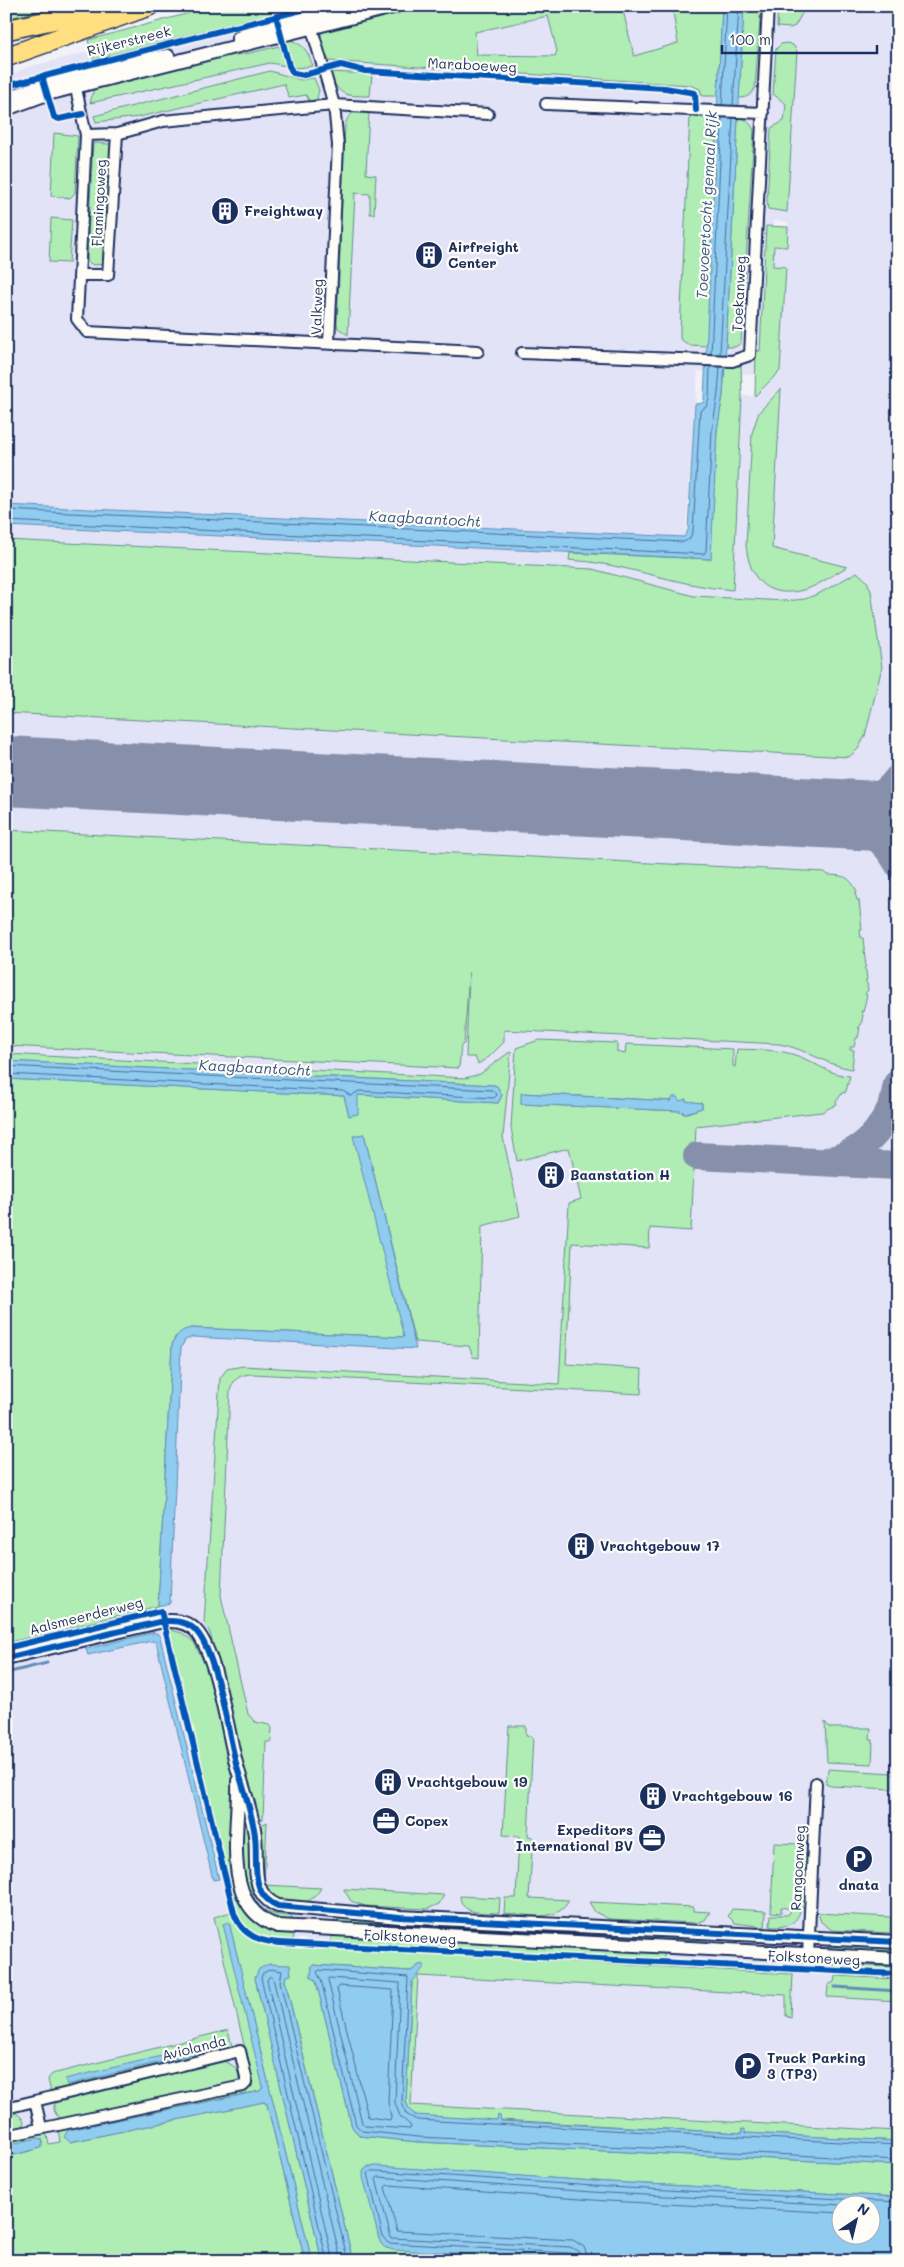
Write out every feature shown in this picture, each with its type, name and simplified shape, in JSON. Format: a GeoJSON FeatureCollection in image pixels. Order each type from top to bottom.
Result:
{"type":"FeatureCollection","features":[{"type":"Feature","properties":{"kind":"highway"},"geometry":{"type":"LineString","coordinates":[[6,30],[115,6]]}},
{"type":"Feature","properties":{"kind":"highway"},"geometry":{"type":"LineString","coordinates":[[6,56],[149,6]]}},
{"type":"Feature","properties":{"kind":"street"},"geometry":{"type":"LineString","coordinates":[[310,22],[351,6]]}},
{"type":"Feature","properties":{"kind":"street"},"geometry":{"type":"LineString","coordinates":[[6,109],[75,82],[310,22],[397,6]]}},
{"type":"Feature","properties":{"kind":"street","name":"Toekanweg"},"geometry":{"type":"LineString","coordinates":[[522,353],[732,361],[750,355],[764,113],[768,6]]}},
{"type":"Feature","properties":{"kind":"street","name":"Valkweg"},"geometry":{"type":"LineString","coordinates":[[77,319],[88,332],[329,342],[338,145],[334,106],[310,22]]}},
{"type":"Feature","properties":{"kind":"street"},"geometry":{"type":"LineString","coordinates":[[6,100],[44,84],[75,82]]}},
{"type":"Feature","properties":{"kind":"street","name":"Flamingoweg"},"geometry":{"type":"LineString","coordinates":[[75,82],[86,135],[77,319]]}},
{"type":"Feature","properties":{"kind":"street"},"geometry":{"type":"LineString","coordinates":[[546,104],[764,113]]}},
{"type":"Feature","properties":{"kind":"street"},"geometry":{"type":"LineString","coordinates":[[86,135],[116,134],[163,121],[334,106],[488,114]]}},
{"type":"Feature","properties":{"kind":"street","name":"Flamingoweg"},"geometry":{"type":"LineString","coordinates":[[80,275],[108,275],[116,134]]}},
{"type":"Feature","properties":{"kind":"street"},"geometry":{"type":"LineString","coordinates":[[329,342],[478,351]]}},
{"type":"Feature","properties":{"kind":"street","name":"Aalsmeerderweg"},"geometry":{"type":"LineString","coordinates":[[6,1658],[159,1622],[175,1621],[190,1626]]}},
{"type":"Feature","properties":{"kind":"street","name":"Folkstoneweg"},"geometry":{"type":"LineString","coordinates":[[190,1626],[199,1634],[208,1650],[237,1768],[246,1794],[255,1834],[258,1885],[264,1897],[278,1906],[400,1916],[898,1942]]}},
{"type":"Feature","properties":{"kind":"street","name":"Folkstoneweg"},"geometry":{"type":"LineString","coordinates":[[237,1768],[236,1842],[241,1887],[253,1911],[265,1921],[275,1925],[291,1928],[898,1959]]}},
{"type":"Feature","properties":{"kind":"street","name":"Rangoonweg"},"geometry":{"type":"LineString","coordinates":[[808,1955],[816,1783]]}},
{"type":"Feature","properties":{"kind":"street","name":"Aviolanda"},"geometry":{"type":"LineString","coordinates":[[6,2108],[240,2051],[246,2077],[246,2083],[243,2086],[6,2136]]}},
{"type":"Feature","properties":{"kind":"street"},"geometry":{"type":"LineString","coordinates":[[35,2101],[42,2128]]}},
{"type":"Feature","properties":{"kind":"shaded area"},"geometry":{"type":"Polygon","coordinates":[[[269,6],[898,6],[898,2261],[6,2261],[6,1079],[494,1085],[6,1061],[6,524],[701,554],[710,394],[755,396],[780,371],[786,267],[773,266],[774,246],[787,247],[788,222],[774,220],[761,375],[698,371],[685,540],[6,508],[6,76],[28,67],[269,6]],[[559,1106],[581,1199],[649,1247],[559,1106]]]}},
{"type":"Feature","properties":{"kind":"green space"},"geometry":{"type":"Polygon","coordinates":[[[57,6],[6,19],[6,7],[57,6]]]}},
{"type":"Feature","properties":{"kind":"green space"},"geometry":{"type":"Polygon","coordinates":[[[216,6],[302,6],[93,59],[88,40],[216,6]]]}},
{"type":"Feature","properties":{"kind":"green space"},"geometry":{"type":"Polygon","coordinates":[[[398,6],[622,6],[634,56],[678,43],[672,6],[722,6],[718,96],[702,96],[700,89],[690,85],[329,61],[322,42],[322,30],[398,6]],[[548,16],[475,32],[477,55],[555,56],[557,51],[548,16]]]}},
{"type":"Feature","properties":{"kind":"green space"},"geometry":{"type":"Polygon","coordinates":[[[744,6],[761,6],[755,88],[748,96],[739,98],[744,6]]]}},
{"type":"Feature","properties":{"kind":"green space"},"geometry":{"type":"Polygon","coordinates":[[[778,6],[828,6],[804,10],[795,26],[790,28],[777,27],[778,6]]]}},
{"type":"Feature","properties":{"kind":"green space"},"geometry":{"type":"Polygon","coordinates":[[[285,38],[304,48],[313,66],[296,68],[293,65],[285,38]]]}},
{"type":"Feature","properties":{"kind":"green space"},"geometry":{"type":"Polygon","coordinates":[[[781,44],[793,45],[797,51],[787,212],[768,209],[767,201],[771,128],[784,121],[786,104],[773,94],[776,49],[781,44]]]}},
{"type":"Feature","properties":{"kind":"green space"},"geometry":{"type":"Polygon","coordinates":[[[279,46],[286,66],[270,63],[90,103],[94,88],[208,59],[250,53],[279,46]]]}},
{"type":"Feature","properties":{"kind":"green space"},"geometry":{"type":"Polygon","coordinates":[[[270,71],[301,80],[314,78],[319,90],[317,99],[310,102],[306,95],[289,98],[284,84],[139,117],[96,122],[94,116],[270,71]]]}},
{"type":"Feature","properties":{"kind":"green space"},"geometry":{"type":"Polygon","coordinates":[[[330,72],[372,74],[370,96],[349,95],[340,91],[330,72]]]}},
{"type":"Feature","properties":{"kind":"green space"},"geometry":{"type":"Polygon","coordinates":[[[369,110],[366,174],[376,175],[374,214],[370,214],[370,194],[355,193],[348,335],[338,328],[337,324],[345,125],[351,114],[369,110]]]}},
{"type":"Feature","properties":{"kind":"green space"},"geometry":{"type":"Polygon","coordinates":[[[690,115],[717,116],[707,346],[689,345],[680,339],[690,115]]]}},
{"type":"Feature","properties":{"kind":"green space"},"geometry":{"type":"Polygon","coordinates":[[[738,117],[747,121],[754,130],[741,343],[735,347],[726,347],[738,117]]]}},
{"type":"Feature","properties":{"kind":"green space"},"geometry":{"type":"Polygon","coordinates":[[[54,133],[78,136],[75,193],[70,198],[51,196],[54,133]]]}},
{"type":"Feature","properties":{"kind":"green space"},"geometry":{"type":"Polygon","coordinates":[[[93,143],[111,144],[105,264],[93,265],[88,262],[87,258],[93,143]]]}},
{"type":"Feature","properties":{"kind":"green space"},"geometry":{"type":"Polygon","coordinates":[[[51,218],[72,220],[69,263],[49,262],[51,218]]]}},
{"type":"Feature","properties":{"kind":"green space"},"geometry":{"type":"Polygon","coordinates":[[[766,226],[788,227],[787,247],[774,246],[773,266],[786,267],[780,371],[755,396],[756,351],[760,351],[766,226]]]}},
{"type":"Feature","properties":{"kind":"green space"},"geometry":{"type":"Polygon","coordinates":[[[725,365],[741,366],[742,396],[733,590],[691,584],[611,565],[569,560],[570,553],[710,559],[717,430],[723,395],[725,365]]]}},
{"type":"Feature","properties":{"kind":"green space"},"geometry":{"type":"Polygon","coordinates":[[[781,389],[772,548],[847,567],[812,587],[787,592],[768,588],[761,583],[751,567],[746,546],[752,433],[759,412],[781,389]]]}},
{"type":"Feature","properties":{"kind":"green space"},"geometry":{"type":"Polygon","coordinates":[[[6,540],[592,569],[694,596],[785,601],[805,599],[820,593],[857,572],[867,581],[871,591],[882,667],[865,736],[858,749],[849,757],[6,713],[6,540]]]}},
{"type":"Feature","properties":{"kind":"green space"},"geometry":{"type":"Polygon","coordinates":[[[6,830],[825,872],[828,875],[842,876],[849,879],[857,892],[855,893],[857,900],[859,900],[862,930],[860,930],[861,938],[863,938],[866,967],[864,968],[867,980],[865,981],[868,990],[865,994],[867,995],[863,1012],[861,1011],[863,1015],[861,1025],[858,1028],[860,1028],[858,1038],[856,1038],[854,1047],[850,1047],[850,1050],[854,1050],[852,1069],[779,1044],[504,1030],[504,1042],[489,1057],[478,1064],[475,1057],[466,1057],[469,972],[464,1044],[461,1045],[459,1068],[6,1046],[6,830]]]}},
{"type":"Feature","properties":{"kind":"green space"},"geometry":{"type":"Polygon","coordinates":[[[539,1040],[617,1043],[617,1052],[625,1054],[626,1044],[733,1049],[733,1066],[735,1067],[737,1049],[771,1050],[792,1054],[835,1073],[850,1076],[846,1091],[845,1093],[843,1092],[836,1102],[837,1104],[822,1112],[696,1126],[691,1231],[650,1228],[649,1248],[572,1243],[566,1364],[642,1369],[641,1394],[253,1374],[241,1376],[235,1380],[230,1391],[221,1596],[248,1714],[255,1722],[270,1725],[272,1728],[271,1742],[266,1742],[263,1819],[256,1822],[210,1633],[204,1622],[220,1378],[227,1369],[243,1366],[559,1384],[569,1203],[581,1199],[569,1148],[517,1161],[511,1128],[516,1048],[539,1040]],[[522,1093],[521,1104],[681,1111],[682,1113],[682,1111],[684,1114],[702,1108],[702,1103],[522,1093]]]}},
{"type":"Feature","properties":{"kind":"green space"},"geometry":{"type":"Polygon","coordinates":[[[511,1051],[503,1137],[520,1216],[482,1226],[479,1358],[473,1357],[469,1346],[415,1342],[364,1134],[354,1136],[405,1337],[191,1328],[175,1337],[172,1345],[158,1606],[6,1643],[6,1079],[344,1096],[349,1116],[358,1095],[498,1103],[502,1095],[497,1086],[494,1085],[6,1061],[6,1054],[465,1078],[480,1074],[511,1051]]]}},
{"type":"Feature","properties":{"kind":"green space"},"geometry":{"type":"Polygon","coordinates":[[[168,1629],[182,1633],[194,1642],[207,1669],[234,1781],[238,1886],[283,1932],[294,1934],[293,1941],[261,1937],[248,1929],[238,1916],[168,1629]]]}},
{"type":"Feature","properties":{"kind":"green space"},"geometry":{"type":"Polygon","coordinates":[[[825,1722],[830,1728],[871,1728],[870,1740],[873,1740],[872,1764],[827,1762],[825,1722]]]}},
{"type":"Feature","properties":{"kind":"green space"},"geometry":{"type":"Polygon","coordinates":[[[509,1726],[526,1726],[526,1736],[533,1737],[528,1836],[533,1837],[529,1898],[569,1900],[564,1907],[549,1915],[531,1916],[504,1913],[505,1898],[516,1898],[519,1836],[503,1835],[509,1726]]]}},
{"type":"Feature","properties":{"kind":"green space"},"geometry":{"type":"Polygon","coordinates":[[[828,1769],[892,1773],[892,1789],[830,1786],[826,1784],[828,1769]]]}},
{"type":"Feature","properties":{"kind":"green space"},"geometry":{"type":"Polygon","coordinates":[[[241,1797],[250,1846],[250,1883],[252,1892],[261,1907],[277,1915],[291,1916],[293,1921],[277,1921],[258,1911],[243,1882],[241,1797]]]}},
{"type":"Feature","properties":{"kind":"green space"},"geometry":{"type":"Polygon","coordinates":[[[267,1822],[264,1885],[321,1888],[308,1901],[280,1904],[263,1887],[257,1827],[267,1822]]]}},
{"type":"Feature","properties":{"kind":"green space"},"geometry":{"type":"Polygon","coordinates":[[[774,1843],[802,1844],[801,1851],[807,1857],[805,1907],[801,1907],[797,1918],[790,1924],[770,1927],[771,1915],[787,1915],[790,1913],[790,1909],[781,1907],[781,1913],[771,1912],[774,1843]]]}},
{"type":"Feature","properties":{"kind":"green space"},"geometry":{"type":"Polygon","coordinates":[[[344,1890],[444,1895],[439,1904],[427,1909],[365,1906],[351,1901],[344,1890]]]}},
{"type":"Feature","properties":{"kind":"green space"},"geometry":{"type":"Polygon","coordinates":[[[460,1896],[500,1898],[499,1913],[469,1910],[464,1907],[460,1896]]]}},
{"type":"Feature","properties":{"kind":"green space"},"geometry":{"type":"Polygon","coordinates":[[[589,1902],[693,1907],[693,1911],[710,1912],[705,1920],[697,1923],[609,1919],[595,1912],[589,1902]]]}},
{"type":"Feature","properties":{"kind":"green space"},"geometry":{"type":"Polygon","coordinates":[[[732,1909],[766,1911],[765,1927],[735,1923],[728,1916],[732,1909]]]}},
{"type":"Feature","properties":{"kind":"green space"},"geometry":{"type":"Polygon","coordinates":[[[231,1912],[241,1930],[256,1941],[269,1945],[793,1974],[791,2017],[786,2016],[786,1995],[418,1976],[411,2105],[898,2131],[898,2141],[745,2133],[742,2129],[742,2133],[500,2120],[498,2116],[498,2120],[418,2116],[410,2111],[406,2102],[412,1982],[419,1965],[411,1971],[312,1965],[311,1977],[316,1981],[352,2127],[360,2136],[418,2142],[898,2165],[898,2197],[882,2196],[882,2194],[840,2194],[608,2182],[369,2166],[364,2170],[379,2239],[386,2248],[620,2261],[353,2261],[285,1980],[286,1976],[255,1978],[322,2261],[312,2261],[229,1923],[263,2087],[260,2091],[68,2130],[65,2137],[70,2142],[263,2102],[267,2104],[305,2261],[6,2261],[6,2157],[41,2148],[43,2143],[42,2139],[6,2145],[6,2139],[46,2132],[49,2144],[60,2142],[58,2129],[251,2084],[252,2079],[214,1917],[231,1912]]]}},
{"type":"Feature","properties":{"kind":"green space"},"geometry":{"type":"Polygon","coordinates":[[[818,1913],[891,1917],[890,1933],[832,1930],[821,1922],[818,1913]]]}},
{"type":"Feature","properties":{"kind":"green space"},"geometry":{"type":"Polygon","coordinates":[[[343,1918],[427,1923],[431,1929],[339,1925],[338,1921],[343,1918]]]}},
{"type":"Feature","properties":{"kind":"green space"},"geometry":{"type":"Polygon","coordinates":[[[469,1926],[549,1930],[550,1933],[549,1935],[469,1931],[469,1926]]]}},
{"type":"Feature","properties":{"kind":"green space"},"geometry":{"type":"Polygon","coordinates":[[[606,1933],[696,1937],[699,1940],[697,1943],[605,1937],[606,1933]]]}},
{"type":"Feature","properties":{"kind":"green space"},"geometry":{"type":"Polygon","coordinates":[[[331,1935],[664,1952],[664,1960],[331,1943],[331,1935]]]}},
{"type":"Feature","properties":{"kind":"green space"},"geometry":{"type":"Polygon","coordinates":[[[828,1944],[898,1946],[898,1954],[828,1950],[828,1944]]]}},
{"type":"Feature","properties":{"kind":"green space"},"geometry":{"type":"Polygon","coordinates":[[[850,1962],[850,1965],[896,1967],[898,1964],[898,1972],[829,1968],[834,1967],[834,1964],[850,1962]]]}},
{"type":"Feature","properties":{"kind":"green space"},"geometry":{"type":"Polygon","coordinates":[[[835,1976],[898,1979],[898,2001],[827,1997],[828,1985],[834,1982],[835,1976]]]}},
{"type":"Feature","properties":{"kind":"green space"},"geometry":{"type":"Polygon","coordinates":[[[228,2030],[233,2050],[51,2093],[48,2079],[52,2074],[228,2030]]]}},
{"type":"Feature","properties":{"kind":"green space"},"geometry":{"type":"Polygon","coordinates":[[[219,2060],[230,2064],[239,2074],[239,2078],[234,2084],[62,2119],[54,2111],[54,2105],[57,2100],[219,2060]]]}},
{"type":"Feature","properties":{"kind":"green space"},"geometry":{"type":"Polygon","coordinates":[[[6,2111],[21,2117],[24,2121],[23,2128],[6,2133],[6,2111]]]}},
{"type":"Feature","properties":{"kind":"water"},"geometry":{"type":"Polygon","coordinates":[[[722,6],[744,6],[723,395],[717,430],[711,559],[6,526],[6,505],[684,537],[688,530],[695,404],[703,403],[704,398],[722,6]]]}},
{"type":"Feature","properties":{"kind":"water"},"geometry":{"type":"Polygon","coordinates":[[[6,1061],[494,1085],[497,1086],[502,1095],[498,1103],[358,1095],[358,1114],[349,1116],[344,1096],[6,1079],[6,1061]]]}},
{"type":"Feature","properties":{"kind":"water"},"geometry":{"type":"Polygon","coordinates":[[[521,1093],[671,1101],[673,1097],[677,1097],[679,1101],[686,1099],[686,1101],[702,1103],[702,1108],[683,1114],[683,1111],[682,1113],[680,1111],[521,1104],[521,1093]]]}},
{"type":"Feature","properties":{"kind":"water"},"geometry":{"type":"Polygon","coordinates":[[[364,1134],[416,1349],[193,1337],[185,1340],[181,1348],[170,1603],[158,1606],[172,1345],[175,1338],[184,1330],[191,1328],[404,1337],[353,1136],[364,1134]]]}},
{"type":"Feature","properties":{"kind":"water"},"geometry":{"type":"Polygon","coordinates":[[[157,1633],[160,1637],[219,1879],[213,1880],[156,1642],[152,1641],[88,1655],[86,1649],[157,1633]]]}},
{"type":"Feature","properties":{"kind":"water"},"geometry":{"type":"Polygon","coordinates":[[[229,1922],[312,2261],[305,2261],[267,2104],[264,2102],[70,2142],[64,2137],[68,2130],[260,2091],[263,2087],[223,1924],[229,1922]]]}},
{"type":"Feature","properties":{"kind":"water"},"geometry":{"type":"Polygon","coordinates":[[[269,1964],[290,1965],[291,1975],[286,1976],[285,1981],[353,2261],[322,2261],[255,1978],[259,1969],[269,1964]]]}},
{"type":"Feature","properties":{"kind":"water"},"geometry":{"type":"Polygon","coordinates":[[[423,1964],[425,1966],[412,1982],[406,2102],[409,2109],[415,2115],[497,2120],[498,2115],[501,2121],[742,2133],[742,2129],[745,2129],[745,2133],[898,2141],[898,2165],[418,2142],[360,2136],[352,2127],[316,1981],[311,1977],[312,1965],[411,1971],[423,1964]]]}},
{"type":"Feature","properties":{"kind":"water"},"geometry":{"type":"Polygon","coordinates":[[[224,2041],[226,2046],[67,2085],[65,2079],[224,2041]]]}},
{"type":"Feature","properties":{"kind":"water"},"geometry":{"type":"Polygon","coordinates":[[[38,2138],[42,2139],[41,2148],[6,2157],[6,2145],[38,2138]]]}},
{"type":"Feature","properties":{"kind":"water"},"geometry":{"type":"Polygon","coordinates":[[[377,2166],[608,2182],[840,2194],[832,2194],[832,2244],[882,2244],[882,2196],[898,2197],[898,2261],[620,2261],[393,2250],[384,2247],[380,2242],[363,2172],[367,2167],[377,2166]]]}},
{"type":"Feature","properties":{"kind":"waterway"},"geometry":{"type":"LineString","coordinates":[[6,1673],[47,1663]]}},
{"type":"Feature","properties":{"kind":"waterway"},"geometry":{"type":"LineString","coordinates":[[835,1987],[898,1991]]}},
{"type":"Feature","properties":{"kind":"taxiway"},"geometry":{"type":"LineString","coordinates":[[832,814],[869,802],[885,792],[898,778]]}},
{"type":"Feature","properties":{"kind":"taxiway"},"geometry":{"type":"LineString","coordinates":[[832,814],[870,832],[885,846],[898,864]]}},
{"type":"Feature","properties":{"kind":"taxiway"},"geometry":{"type":"LineString","coordinates":[[830,1160],[856,1150],[876,1132],[890,1110],[897,1084]]}},
{"type":"Feature","properties":{"kind":"taxiway"},"geometry":{"type":"LineString","coordinates":[[697,1156],[898,1166]]}},
{"type":"Feature","properties":{"kind":"runway"},"geometry":{"type":"LineString","coordinates":[[6,771],[898,817]]}},
{"type":"Feature","properties":{"kind":"cycle path","name":"Rijkerstreek"},"geometry":{"type":"LineString","coordinates":[[6,86],[317,6]]}},
{"type":"Feature","properties":{"kind":"cycle path","name":"Maraboeweg"},"geometry":{"type":"LineString","coordinates":[[276,16],[289,66],[293,73],[304,75],[341,65],[365,71],[665,88],[695,93],[696,110]]}},
{"type":"Feature","properties":{"kind":"cycle path"},"geometry":{"type":"LineString","coordinates":[[42,76],[54,117],[59,119],[83,114]]}},
{"type":"Feature","properties":{"kind":"cycle path"},"geometry":{"type":"LineString","coordinates":[[6,1648],[161,1611],[234,1913],[241,1926],[258,1939],[280,1943],[898,1974]]}},
{"type":"Feature","properties":{"kind":"cycle path"},"geometry":{"type":"LineString","coordinates":[[6,1658],[159,1622],[180,1622],[193,1628],[204,1643],[216,1676],[237,1767],[254,1829],[258,1883],[268,1900],[278,1906],[400,1917],[898,1942]]}},
{"type":"Feature","properties":{"kind":"place","name":"Freightway"},"geometry":{"type":"Point","coordinates":[225,211]}},
{"type":"Feature","properties":{"kind":"place","name":"Airfreight Center"},"geometry":{"type":"Point","coordinates":[429,255]}},
{"type":"Feature","properties":{"kind":"place","name":"Baanstation H"},"geometry":{"type":"Point","coordinates":[551,1175]}},
{"type":"Feature","properties":{"kind":"place","name":"Vrachtgebouw 17"},"geometry":{"type":"Point","coordinates":[581,1546]}},
{"type":"Feature","properties":{"kind":"place","name":"Vrachtgebouw 19"},"geometry":{"type":"Point","coordinates":[388,1782]}},
{"type":"Feature","properties":{"kind":"place","name":"Vrachtgebouw 16"},"geometry":{"type":"Point","coordinates":[653,1796]}},
{"type":"Feature","properties":{"kind":"place","name":"Copex"},"geometry":{"type":"Point","coordinates":[386,1821]}},
{"type":"Feature","properties":{"kind":"place","name":"Expeditors International BV"},"geometry":{"type":"Point","coordinates":[652,1838]}},
{"type":"Feature","properties":{"kind":"place","name":"dnata"},"geometry":{"type":"Point","coordinates":[859,1859]}},
{"type":"Feature","properties":{"kind":"place","name":"Truck Parking 3 (TP3)"},"geometry":{"type":"Point","coordinates":[748,2066]}},
{"type":"Feature","properties":{"kind":"water label","name":"Toevoertocht gemaal Rijk"},"geometry":{"type":"Point","coordinates":[707,205]}},
{"type":"Feature","properties":{"kind":"water label","name":"Kaagbaantocht"},"geometry":{"type":"Point","coordinates":[425,519]}},
{"type":"Feature","properties":{"kind":"water label","name":"Kaagbaantocht"},"geometry":{"type":"Point","coordinates":[255,1068]}}]}
